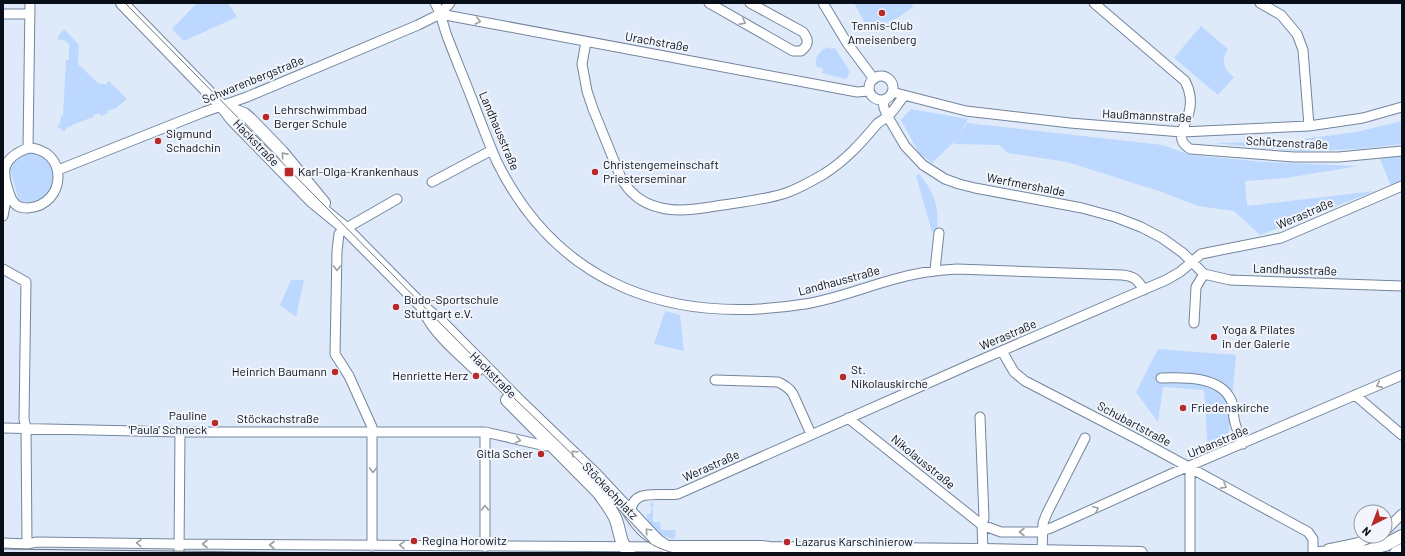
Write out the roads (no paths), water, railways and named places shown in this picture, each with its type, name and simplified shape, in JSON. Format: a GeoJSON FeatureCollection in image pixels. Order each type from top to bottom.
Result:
{"type":"FeatureCollection","features":[{"type":"Feature","properties":{"kind":"main road","name":"Hackstraße"},"geometry":{"type":"LineString","coordinates":[[122,3],[312,201],[344,229],[424,308],[441,322],[517,399],[609,506],[616,520],[626,550]]}},
{"type":"Feature","properties":{"kind":"main road","name":"Stöckachplatz"},"geometry":{"type":"LineString","coordinates":[[552,439],[595,474],[658,541],[668,547]]}},
{"type":"Feature","properties":{"kind":"main road"},"geometry":{"type":"LineString","coordinates":[[1317,553],[1373,550],[1379,544]]}},
{"type":"Feature","properties":{"kind":"main road"},"geometry":{"type":"LineString","coordinates":[[1375,553],[1382,544]]}},
{"type":"Feature","properties":{"kind":"main road"},"geometry":{"type":"LineString","coordinates":[[668,547],[946,551],[982,545],[1042,552],[1141,553]]}},
{"type":"Feature","properties":{"kind":"main road"},"geometry":{"type":"LineString","coordinates":[[1396,553],[1402,550]]}},
{"type":"Feature","properties":{"kind":"street"},"geometry":{"type":"LineString","coordinates":[[28,148],[30,3]]}},
{"type":"Feature","properties":{"kind":"street","name":"Landhausstraße"},"geometry":{"type":"LineString","coordinates":[[435,3],[492,150],[519,200],[542,228],[579,262],[608,280],[629,290],[664,302],[682,305],[725,309],[750,309],[805,304],[832,298],[896,278],[935,270],[981,269],[1122,275],[1129,276],[1139,281],[1144,290]]}},
{"type":"Feature","properties":{"kind":"street","name":"Schwarenbergstraße"},"geometry":{"type":"LineString","coordinates":[[58,170],[292,78],[440,14],[450,3]]}},
{"type":"Feature","properties":{"kind":"street"},"geometry":{"type":"LineString","coordinates":[[709,3],[793,51],[801,51],[805,48],[808,38],[803,32],[750,3]]}},
{"type":"Feature","properties":{"kind":"street"},"geometry":{"type":"LineString","coordinates":[[823,3],[844,38],[874,79]]}},
{"type":"Feature","properties":{"kind":"street"},"geometry":{"type":"LineString","coordinates":[[1094,3],[1185,81],[1190,89],[1190,112],[1182,132]]}},
{"type":"Feature","properties":{"kind":"street"},"geometry":{"type":"LineString","coordinates":[[1260,3],[1281,15],[1297,34],[1303,50],[1309,126]]}},
{"type":"Feature","properties":{"kind":"street"},"geometry":{"type":"LineString","coordinates":[[3,14],[30,14]]}},
{"type":"Feature","properties":{"kind":"street","name":"Urachstraße"},"geometry":{"type":"LineString","coordinates":[[440,14],[586,42],[790,78],[857,92],[869,91]]}},
{"type":"Feature","properties":{"kind":"street"},"geometry":{"type":"LineString","coordinates":[[586,42],[582,64],[587,91],[616,169],[631,192],[641,200],[658,208],[689,210],[758,200],[794,190],[817,178],[838,164],[857,148],[878,123],[888,117],[904,96]]}},
{"type":"Feature","properties":{"kind":"street"},"geometry":{"type":"LineString","coordinates":[[882,77],[889,80],[893,88],[889,98],[883,100],[874,98],[869,91],[871,82],[874,79],[882,77]]}},
{"type":"Feature","properties":{"kind":"street","name":"Haußmannstraße"},"geometry":{"type":"LineString","coordinates":[[892,92],[966,111],[1070,123],[1182,132],[1309,126],[1363,118],[1402,106]]}},
{"type":"Feature","properties":{"kind":"street","name":"Werfmershalde"},"geometry":{"type":"LineString","coordinates":[[883,100],[888,117],[913,156],[923,165],[945,179],[975,188],[1089,210],[1115,217],[1141,227],[1162,238],[1175,246],[1192,262]]}},
{"type":"Feature","properties":{"kind":"street","name":"Schützenstraße"},"geometry":{"type":"LineString","coordinates":[[1182,132],[1182,141],[1190,149],[1294,157],[1339,157],[1402,151]]}},
{"type":"Feature","properties":{"kind":"street"},"geometry":{"type":"LineString","coordinates":[[28,148],[41,150],[47,154],[54,160],[58,170],[55,191],[44,203],[31,208],[19,207],[14,203],[8,189],[3,169],[4,161],[12,155],[28,148]]}},
{"type":"Feature","properties":{"kind":"street"},"geometry":{"type":"LineString","coordinates":[[432,182],[492,150]]}},
{"type":"Feature","properties":{"kind":"street","name":"Werastraße"},"geometry":{"type":"LineString","coordinates":[[631,512],[633,501],[640,496],[674,494],[1144,290],[1180,272],[1201,254],[1281,238],[1402,186]]}},
{"type":"Feature","properties":{"kind":"street"},"geometry":{"type":"LineString","coordinates":[[3,216],[8,189]]}},
{"type":"Feature","properties":{"kind":"street"},"geometry":{"type":"LineString","coordinates":[[372,546],[373,431],[371,422],[352,383],[335,354],[337,251],[339,234],[344,229],[396,199]]}},
{"type":"Feature","properties":{"kind":"street"},"geometry":{"type":"LineString","coordinates":[[3,216],[19,207]]}},
{"type":"Feature","properties":{"kind":"street"},"geometry":{"type":"LineString","coordinates":[[935,270],[939,233]]}},
{"type":"Feature","properties":{"kind":"street"},"geometry":{"type":"LineString","coordinates":[[1192,262],[1204,274],[1196,286],[1194,323]]}},
{"type":"Feature","properties":{"kind":"street"},"geometry":{"type":"LineString","coordinates":[[3,269],[26,282],[24,418],[26,428],[27,544]]}},
{"type":"Feature","properties":{"kind":"street","name":"Landhausstraße"},"geometry":{"type":"LineString","coordinates":[[1204,274],[1230,280],[1402,286]]}},
{"type":"Feature","properties":{"kind":"street","name":"Schubartstraße"},"geometry":{"type":"LineString","coordinates":[[1002,351],[1014,372],[1025,381],[1190,467],[1308,532],[1313,539],[1317,553]]}},
{"type":"Feature","properties":{"kind":"street","name":"Urbanstraße"},"geometry":{"type":"LineString","coordinates":[[1001,532],[1043,531],[1060,525],[1173,473],[1402,375]]}},
{"type":"Feature","properties":{"kind":"street"},"geometry":{"type":"LineString","coordinates":[[1161,378],[1184,377],[1207,381],[1218,386],[1228,394],[1232,400],[1235,425],[1243,444]]}},
{"type":"Feature","properties":{"kind":"street"},"geometry":{"type":"LineString","coordinates":[[715,380],[778,382],[783,384],[791,390],[811,434]]}},
{"type":"Feature","properties":{"kind":"street"},"geometry":{"type":"LineString","coordinates":[[1355,395],[1402,435]]}},
{"type":"Feature","properties":{"kind":"street"},"geometry":{"type":"LineString","coordinates":[[980,417],[984,518],[982,525],[982,545]]}},
{"type":"Feature","properties":{"kind":"street","name":"Nikolausstraße"},"geometry":{"type":"LineString","coordinates":[[848,418],[982,525],[1001,532]]}},
{"type":"Feature","properties":{"kind":"street","name":"Stöckachstraße"},"geometry":{"type":"LineString","coordinates":[[3,428],[180,432],[485,432],[546,446],[552,439]]}},
{"type":"Feature","properties":{"kind":"street"},"geometry":{"type":"LineString","coordinates":[[178,549],[180,432]]}},
{"type":"Feature","properties":{"kind":"street"},"geometry":{"type":"LineString","coordinates":[[485,432],[485,547]]}},
{"type":"Feature","properties":{"kind":"street"},"geometry":{"type":"LineString","coordinates":[[1042,552],[1042,523],[1085,438]]}},
{"type":"Feature","properties":{"kind":"street"},"geometry":{"type":"LineString","coordinates":[[1190,467],[1190,553]]}},
{"type":"Feature","properties":{"kind":"street"},"geometry":{"type":"LineString","coordinates":[[1393,528],[1402,514]]}},
{"type":"Feature","properties":{"kind":"street"},"geometry":{"type":"LineString","coordinates":[[982,545],[989,536],[1001,532]]}},
{"type":"Feature","properties":{"kind":"street"},"geometry":{"type":"LineString","coordinates":[[3,543],[27,544],[37,542],[178,549],[384,545],[602,547],[626,550],[668,547]]}},
{"type":"Feature","properties":{"kind":"street"},"geometry":{"type":"LineString","coordinates":[[1317,553],[1331,548],[1353,544]]}},
{"type":"Feature","properties":{"kind":"street"},"geometry":{"type":"LineString","coordinates":[[1357,552],[1368,544]]}},
{"type":"Feature","properties":{"kind":"tram line"},"geometry":{"type":"LineString","coordinates":[[125,3],[515,399],[594,476],[610,494],[626,520],[636,532],[653,545],[674,553]]}},
{"type":"Feature","properties":{"kind":"tram line"},"geometry":{"type":"LineString","coordinates":[[3,549],[334,553]]}},
{"type":"Feature","properties":{"kind":"place","name":"Tennis-Club Ameisenberg"},"geometry":{"type":"Point","coordinates":[882,13]}},
{"type":"Feature","properties":{"kind":"place","name":"Lehrschwimmbad Berger Schule"},"geometry":{"type":"Point","coordinates":[266,117]}},
{"type":"Feature","properties":{"kind":"place","name":"Sigmund Schadchin"},"geometry":{"type":"Point","coordinates":[158,141]}},
{"type":"Feature","properties":{"kind":"place","name":"Karl-Olga-Krankenhaus"},"geometry":{"type":"Point","coordinates":[289,172]}},
{"type":"Feature","properties":{"kind":"place","name":"Christengemeinschaft Priesterseminar"},"geometry":{"type":"Point","coordinates":[595,172]}},
{"type":"Feature","properties":{"kind":"place","name":"Budo-Sportschule Stuttgart e.V."},"geometry":{"type":"Point","coordinates":[396,307]}},
{"type":"Feature","properties":{"kind":"place","name":"Yoga & Pilates in der Galerie"},"geometry":{"type":"Point","coordinates":[1214,337]}},
{"type":"Feature","properties":{"kind":"place","name":"Heinrich Baumann"},"geometry":{"type":"Point","coordinates":[335,372]}},
{"type":"Feature","properties":{"kind":"place","name":"Henriette Herz"},"geometry":{"type":"Point","coordinates":[476,376]}},
{"type":"Feature","properties":{"kind":"place","name":"St. Nikolauskirche"},"geometry":{"type":"Point","coordinates":[843,377]}},
{"type":"Feature","properties":{"kind":"place","name":"Friedenskirche"},"geometry":{"type":"Point","coordinates":[1183,408]}},
{"type":"Feature","properties":{"kind":"place","name":"Pauline 'Paula' Schneck"},"geometry":{"type":"Point","coordinates":[215,423]}},
{"type":"Feature","properties":{"kind":"place","name":"Gitla Scher"},"geometry":{"type":"Point","coordinates":[541,454]}},
{"type":"Feature","properties":{"kind":"place","name":"Regina Horowitz"},"geometry":{"type":"Point","coordinates":[414,541]}},
{"type":"Feature","properties":{"kind":"place","name":"Lazarus Karschinierow"},"geometry":{"type":"Point","coordinates":[787,542]}}]}
